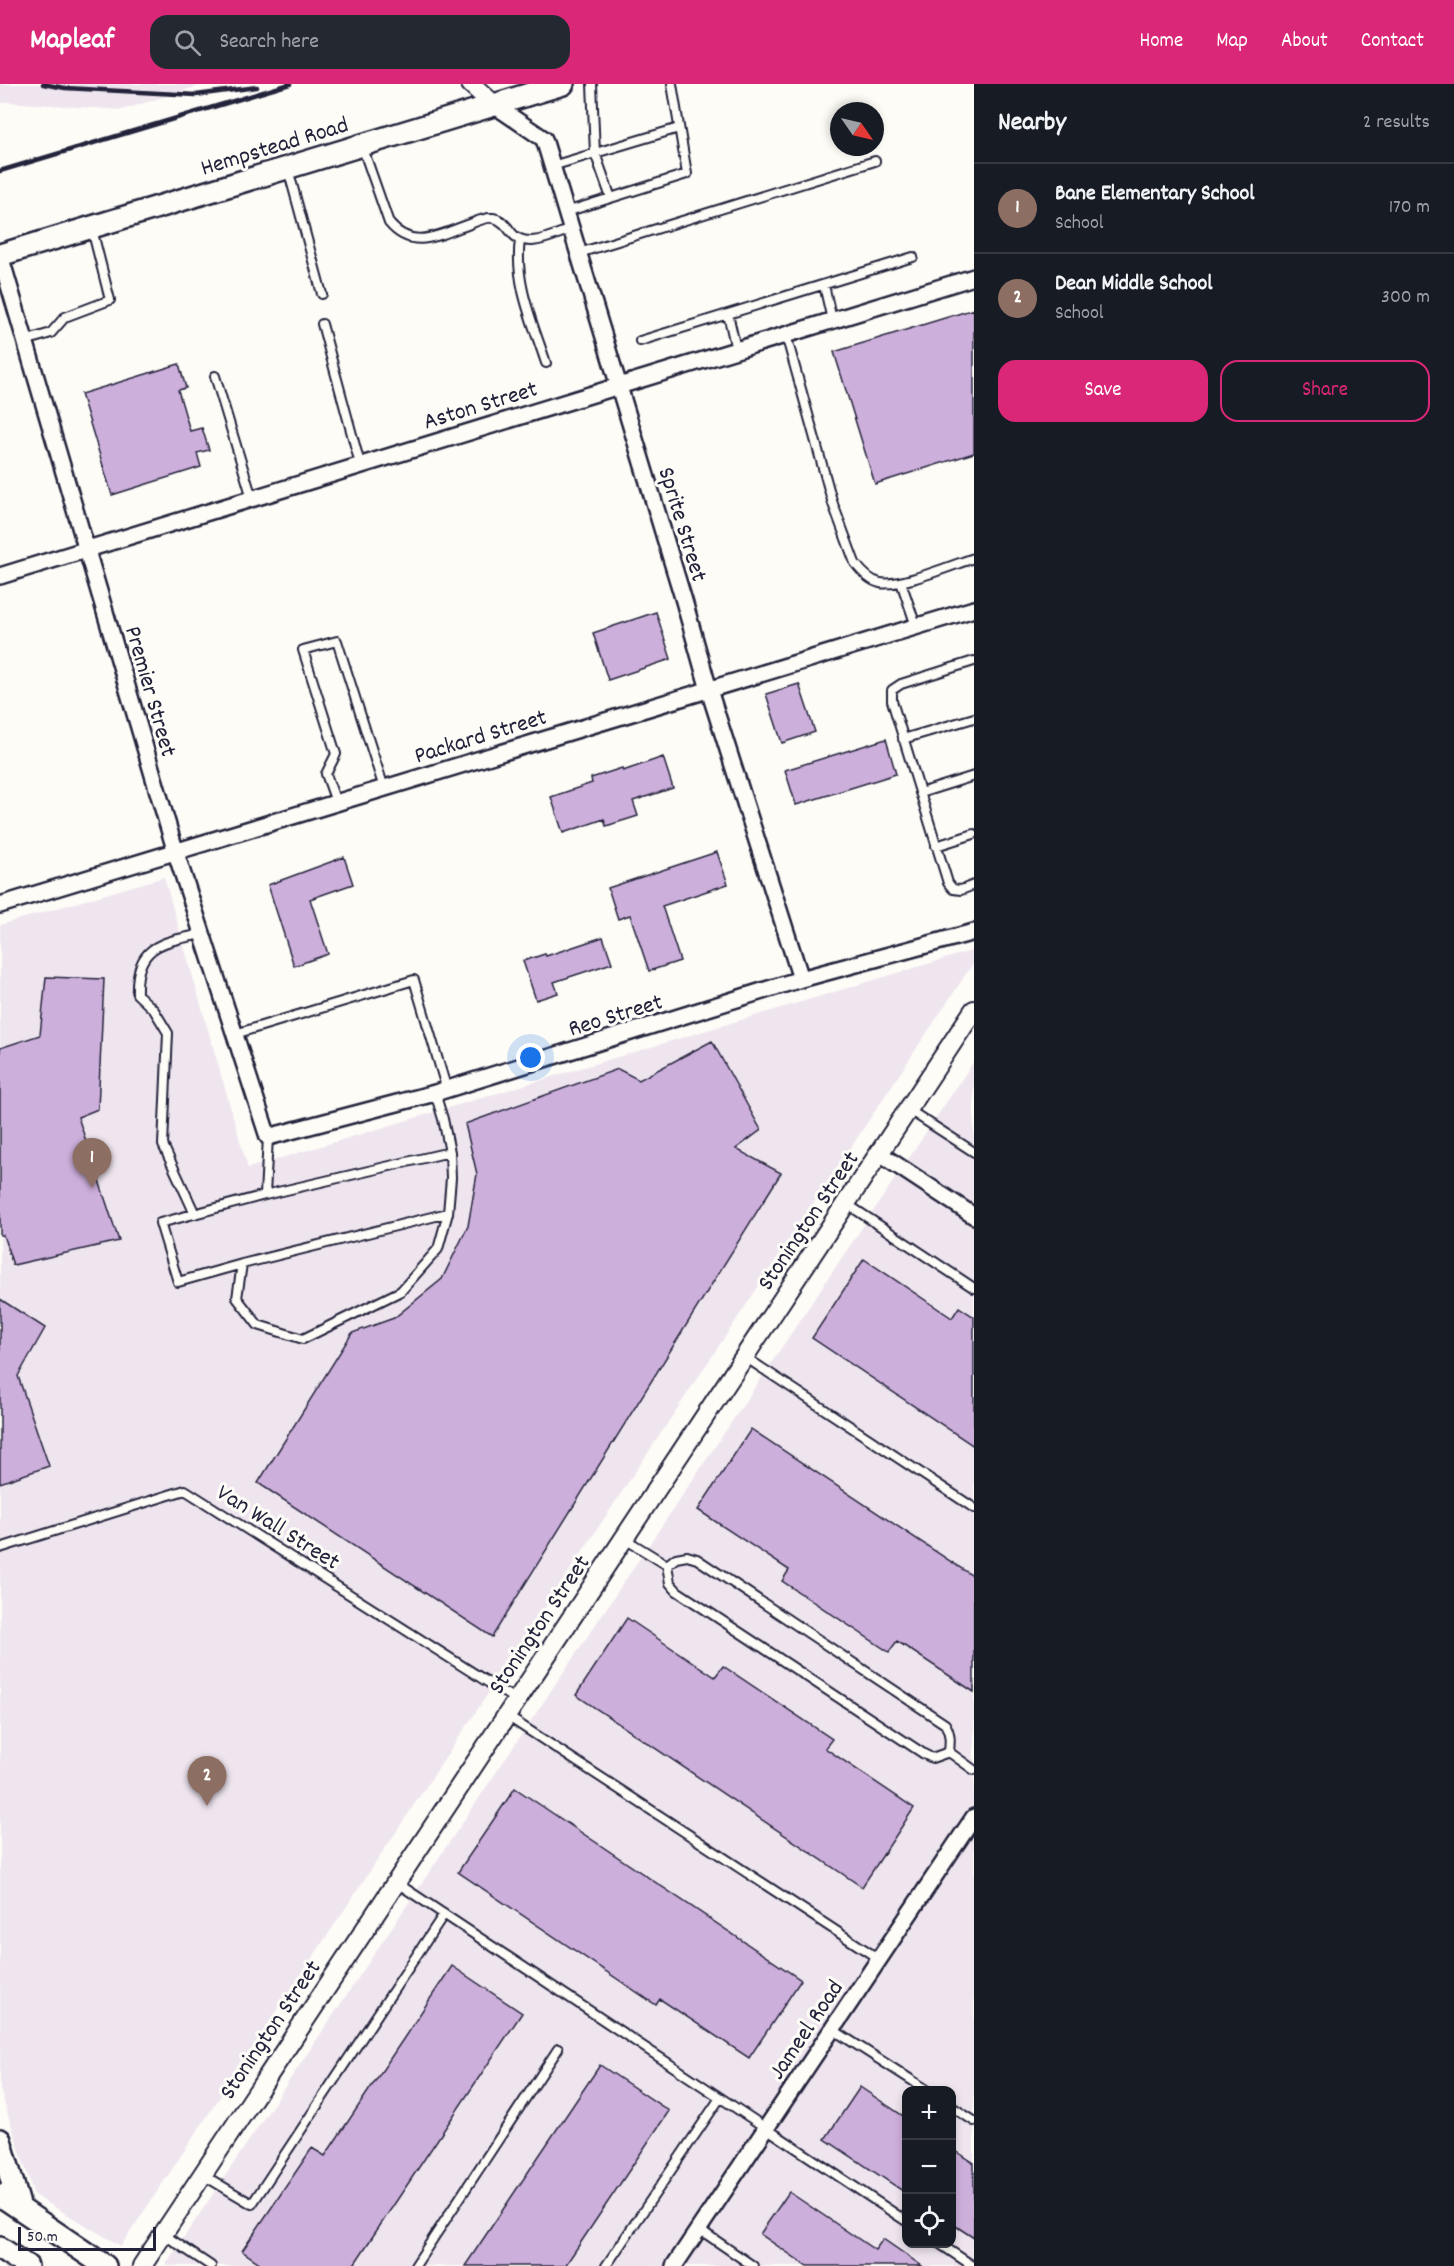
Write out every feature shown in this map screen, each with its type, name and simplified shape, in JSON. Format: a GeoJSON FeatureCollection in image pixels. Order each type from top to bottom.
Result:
{"type":"FeatureCollection","features":[{"type":"Feature","properties":{"kind":"main road","name":"Hempstead Road"},"geometry":{"type":"LineString","coordinates":[[0,255],[563,84]]}},
{"type":"Feature","properties":{"kind":"main road"},"geometry":{"type":"LineString","coordinates":[[0,2140],[20,2208]]}},
{"type":"Feature","properties":{"kind":"main road"},"geometry":{"type":"LineString","coordinates":[[0,2195],[105,2266]]}},
{"type":"Feature","properties":{"kind":"main road"},"geometry":{"type":"LineString","coordinates":[[0,2248],[27,2266]]}},
{"type":"Feature","properties":{"kind":"street"},"geometry":{"type":"LineString","coordinates":[[471,84],[494,105]]}},
{"type":"Feature","properties":{"kind":"street","name":"Sprite Street"},"geometry":{"type":"LineString","coordinates":[[494,105],[544,139],[709,690],[801,979]]}},
{"type":"Feature","properties":{"kind":"street","name":"Premier Street"},"geometry":{"type":"LineString","coordinates":[[0,255],[176,853],[268,1137]]}},
{"type":"Feature","properties":{"kind":"street","name":"Aston Street"},"geometry":{"type":"LineString","coordinates":[[0,576],[974,277]]}},
{"type":"Feature","properties":{"kind":"street","name":"Packard Street"},"geometry":{"type":"LineString","coordinates":[[0,905],[974,609]]}},
{"type":"Feature","properties":{"kind":"street","name":"Reo Street"},"geometry":{"type":"LineString","coordinates":[[268,1137],[441,1091],[801,979],[974,932]]}},
{"type":"Feature","properties":{"kind":"street","name":"Stonington Street"},"geometry":{"type":"LineString","coordinates":[[142,2266],[974,1010]]}},
{"type":"Feature","properties":{"kind":"street"},"geometry":{"type":"LineString","coordinates":[[880,1154],[974,1216]]}},
{"type":"Feature","properties":{"kind":"street","name":"Jameel Road"},"geometry":{"type":"LineString","coordinates":[[674,2266],[974,1817]]}},
{"type":"Feature","properties":{"kind":"lane"},"geometry":{"type":"LineString","coordinates":[[592,84],[595,153],[611,198]]}},
{"type":"Feature","properties":{"kind":"lane"},"geometry":{"type":"LineString","coordinates":[[566,212],[687,174],[672,84]]}},
{"type":"Feature","properties":{"kind":"lane"},"geometry":{"type":"LineString","coordinates":[[552,166],[679,128]]}},
{"type":"Feature","properties":{"kind":"lane"},"geometry":{"type":"LineString","coordinates":[[362,145],[389,223],[407,238],[419,240],[486,218],[501,221],[520,240],[531,242],[571,229]]}},
{"type":"Feature","properties":{"kind":"lane"},"geometry":{"type":"LineString","coordinates":[[579,253],[874,161]]}},
{"type":"Feature","properties":{"kind":"lane"},"geometry":{"type":"LineString","coordinates":[[287,168],[322,294]]}},
{"type":"Feature","properties":{"kind":"lane"},"geometry":{"type":"LineString","coordinates":[[25,341],[51,333],[65,316],[110,300],[92,227]]}},
{"type":"Feature","properties":{"kind":"lane"},"geometry":{"type":"LineString","coordinates":[[520,240],[519,274],[546,363]]}},
{"type":"Feature","properties":{"kind":"lane"},"geometry":{"type":"LineString","coordinates":[[640,341],[913,257]]}},
{"type":"Feature","properties":{"kind":"lane"},"geometry":{"type":"LineString","coordinates":[[824,285],[832,320]]}},
{"type":"Feature","properties":{"kind":"lane"},"geometry":{"type":"LineString","coordinates":[[728,314],[736,349]]}},
{"type":"Feature","properties":{"kind":"lane"},"geometry":{"type":"LineString","coordinates":[[322,324],[360,464]]}},
{"type":"Feature","properties":{"kind":"lane"},"geometry":{"type":"LineString","coordinates":[[786,334],[833,504],[855,563],[860,570],[873,581],[894,584],[974,558]]}},
{"type":"Feature","properties":{"kind":"lane"},"geometry":{"type":"LineString","coordinates":[[215,376],[252,498]]}},
{"type":"Feature","properties":{"kind":"lane"},"geometry":{"type":"LineString","coordinates":[[901,582],[916,626]]}},
{"type":"Feature","properties":{"kind":"lane"},"geometry":{"type":"LineString","coordinates":[[336,802],[326,774],[336,754],[303,650],[337,641],[384,788]]}},
{"type":"Feature","properties":{"kind":"lane"},"geometry":{"type":"LineString","coordinates":[[974,661],[901,684],[892,690],[892,701],[903,739],[948,883],[953,889],[961,890],[974,885]]}},
{"type":"Feature","properties":{"kind":"lane"},"geometry":{"type":"LineString","coordinates":[[903,739],[974,718]]}},
{"type":"Feature","properties":{"kind":"lane"},"geometry":{"type":"LineString","coordinates":[[920,793],[974,776]]}},
{"type":"Feature","properties":{"kind":"lane"},"geometry":{"type":"LineString","coordinates":[[936,846],[974,834]]}},
{"type":"Feature","properties":{"kind":"lane"},"geometry":{"type":"LineString","coordinates":[[195,1214],[163,1144],[168,1033],[154,1010],[138,994],[136,976],[142,960],[158,944],[202,934]]}},
{"type":"Feature","properties":{"kind":"lane"},"geometry":{"type":"LineString","coordinates":[[235,1034],[414,980],[441,1091],[443,1119],[450,1152],[451,1178],[447,1214],[438,1249],[401,1291],[303,1339],[258,1325],[237,1298],[242,1264]]}},
{"type":"Feature","properties":{"kind":"lane"},"geometry":{"type":"LineString","coordinates":[[908,1110],[974,1152]]}},
{"type":"Feature","properties":{"kind":"lane"},"geometry":{"type":"LineString","coordinates":[[265,1195],[268,1137]]}},
{"type":"Feature","properties":{"kind":"lane"},"geometry":{"type":"LineString","coordinates":[[447,1214],[178,1282],[160,1223],[265,1195],[450,1152]]}},
{"type":"Feature","properties":{"kind":"lane"},"geometry":{"type":"LineString","coordinates":[[847,1204],[974,1288]]}},
{"type":"Feature","properties":{"kind":"lane"},"geometry":{"type":"LineString","coordinates":[[744,1357],[974,1508]]}},
{"type":"Feature","properties":{"kind":"lane","name":"Van Wall Street"},"geometry":{"type":"LineString","coordinates":[[0,1548],[185,1490],[511,1707],[879,1959]]}},
{"type":"Feature","properties":{"kind":"lane"},"geometry":{"type":"LineString","coordinates":[[624,1538],[667,1565]]}},
{"type":"Feature","properties":{"kind":"lane"},"geometry":{"type":"LineString","coordinates":[[667,1565],[676,1558],[687,1556],[697,1559],[945,1724],[949,1730],[949,1752]]}},
{"type":"Feature","properties":{"kind":"lane"},"geometry":{"type":"LineString","coordinates":[[667,1565],[669,1583],[677,1591],[924,1754],[932,1758],[949,1752]]}},
{"type":"Feature","properties":{"kind":"lane"},"geometry":{"type":"LineString","coordinates":[[949,1752],[974,1770]]}},
{"type":"Feature","properties":{"kind":"lane"},"geometry":{"type":"LineString","coordinates":[[396,1882],[902,2219]]}},
{"type":"Feature","properties":{"kind":"lane"},"geometry":{"type":"LineString","coordinates":[[202,2174],[252,2204],[444,1914]]}},
{"type":"Feature","properties":{"kind":"lane"},"geometry":{"type":"LineString","coordinates":[[832,2029],[919,2086]]}},
{"type":"Feature","properties":{"kind":"lane"},"geometry":{"type":"LineString","coordinates":[[415,2266],[558,2049]]}},
{"type":"Feature","properties":{"kind":"lane"},"geometry":{"type":"LineString","coordinates":[[606,2266],[720,2098]]}},
{"type":"Feature","properties":{"kind":"lane"},"geometry":{"type":"LineString","coordinates":[[956,2110],[974,2121]]}},
{"type":"Feature","properties":{"kind":"lane"},"geometry":{"type":"LineString","coordinates":[[699,2229],[753,2266]]}},
{"type":"Feature","properties":{"kind":"lane"},"geometry":{"type":"LineString","coordinates":[[163,2234],[211,2266]]}},
{"type":"Feature","properties":{"kind":"lane"},"geometry":{"type":"LineString","coordinates":[[946,2248],[974,2266]]}},
{"type":"Feature","properties":{"kind":"shaded area"},"geometry":{"type":"Polygon","coordinates":[[[0,84],[205,84],[122,110],[7,102],[0,104],[0,84]]]}},
{"type":"Feature","properties":{"kind":"shaded area"},"geometry":{"type":"Polygon","coordinates":[[[164,877],[248,1168],[974,950],[974,962],[121,2246],[34,2195],[0,2090],[0,925],[164,877]]]}},
{"type":"Feature","properties":{"kind":"shaded area"},"geometry":{"type":"Polygon","coordinates":[[[974,1061],[974,2266],[166,2266],[166,2264],[974,1061]]]}},
{"type":"Feature","properties":{"kind":"building"},"geometry":{"type":"Polygon","coordinates":[[[974,309],[974,453],[875,484],[834,352],[974,309]]]}},
{"type":"Feature","properties":{"kind":"building"},"geometry":{"type":"Polygon","coordinates":[[[179,364],[186,388],[178,390],[190,431],[202,428],[209,450],[197,453],[201,467],[112,495],[81,394],[179,364]]]}},
{"type":"Feature","properties":{"kind":"building"},"geometry":{"type":"Polygon","coordinates":[[[656,612],[671,659],[608,680],[593,633],[656,612]]]}},
{"type":"Feature","properties":{"kind":"building"},"geometry":{"type":"Polygon","coordinates":[[[799,684],[815,732],[782,743],[766,694],[799,684]]]}},
{"type":"Feature","properties":{"kind":"building"},"geometry":{"type":"Polygon","coordinates":[[[886,739],[896,774],[796,805],[785,770],[886,739]]]}},
{"type":"Feature","properties":{"kind":"building"},"geometry":{"type":"Polygon","coordinates":[[[663,757],[673,788],[633,801],[638,816],[606,826],[604,819],[563,833],[551,797],[592,783],[591,778],[622,768],[623,771],[663,757]]]}},
{"type":"Feature","properties":{"kind":"building"},"geometry":{"type":"Polygon","coordinates":[[[717,852],[728,884],[662,906],[680,961],[649,971],[630,915],[618,919],[608,888],[717,852]]]}},
{"type":"Feature","properties":{"kind":"building"},"geometry":{"type":"Polygon","coordinates":[[[344,857],[353,884],[310,899],[328,954],[294,966],[268,885],[344,857]]]}},
{"type":"Feature","properties":{"kind":"building"},"geometry":{"type":"Polygon","coordinates":[[[603,937],[612,963],[554,982],[558,993],[536,1000],[523,961],[545,954],[546,956],[603,937]]]}},
{"type":"Feature","properties":{"kind":"building"},"geometry":{"type":"Polygon","coordinates":[[[46,977],[104,979],[98,1109],[78,1117],[119,1241],[13,1265],[3,1235],[0,1235],[0,1048],[40,1035],[46,977]]]}},
{"type":"Feature","properties":{"kind":"building"},"geometry":{"type":"Polygon","coordinates":[[[712,1041],[761,1130],[736,1149],[781,1173],[492,1637],[258,1483],[352,1333],[394,1318],[442,1279],[468,1226],[477,1174],[465,1124],[618,1069],[639,1080],[712,1041]]]}},
{"type":"Feature","properties":{"kind":"building"},"geometry":{"type":"Polygon","coordinates":[[[864,1259],[952,1318],[959,1307],[974,1317],[974,1446],[812,1338],[864,1259]]]}},
{"type":"Feature","properties":{"kind":"building"},"geometry":{"type":"Polygon","coordinates":[[[0,1299],[45,1328],[18,1376],[49,1466],[0,1483],[0,1299]]]}},
{"type":"Feature","properties":{"kind":"building"},"geometry":{"type":"Polygon","coordinates":[[[751,1429],[974,1577],[974,1692],[897,1641],[889,1652],[782,1581],[789,1570],[698,1510],[751,1429]]]}},
{"type":"Feature","properties":{"kind":"building"},"geometry":{"type":"Polygon","coordinates":[[[627,1618],[715,1677],[723,1666],[832,1739],[825,1748],[914,1808],[862,1887],[576,1695],[627,1618]]]}},
{"type":"Feature","properties":{"kind":"building"},"geometry":{"type":"Polygon","coordinates":[[[515,1788],[801,1980],[749,2058],[660,1999],[656,2005],[458,1872],[515,1788]]]}},
{"type":"Feature","properties":{"kind":"building"},"geometry":{"type":"Polygon","coordinates":[[[452,1966],[522,2013],[353,2266],[264,2266],[242,2251],[312,2148],[325,2156],[452,1966]]]}},
{"type":"Feature","properties":{"kind":"building"},"geometry":{"type":"Polygon","coordinates":[[[600,2065],[669,2111],[565,2266],[465,2266],[600,2065]]]}},
{"type":"Feature","properties":{"kind":"building"},"geometry":{"type":"Polygon","coordinates":[[[860,2087],[902,2115],[902,2190],[825,2139],[860,2087]]]}},
{"type":"Feature","properties":{"kind":"building"},"geometry":{"type":"Polygon","coordinates":[[[956,2151],[974,2163],[974,2238],[956,2226],[956,2151]]]}},
{"type":"Feature","properties":{"kind":"building"},"geometry":{"type":"Polygon","coordinates":[[[789,2192],[875,2250],[883,2239],[922,2266],[807,2266],[760,2234],[789,2192]]]}},
{"type":"Feature","properties":{"kind":"railway"},"geometry":{"type":"LineString","coordinates":[[43,84],[65,88],[196,95],[257,87]]}},
{"type":"Feature","properties":{"kind":"railway"},"geometry":{"type":"LineString","coordinates":[[0,171],[290,84]]}},
{"type":"Feature","properties":{"kind":"place","name":"Bane Elementary School"},"geometry":{"type":"Point","coordinates":[92,1188]}},
{"type":"Feature","properties":{"kind":"place","name":"Dean Middle School"},"geometry":{"type":"Point","coordinates":[207,1806]}}]}
